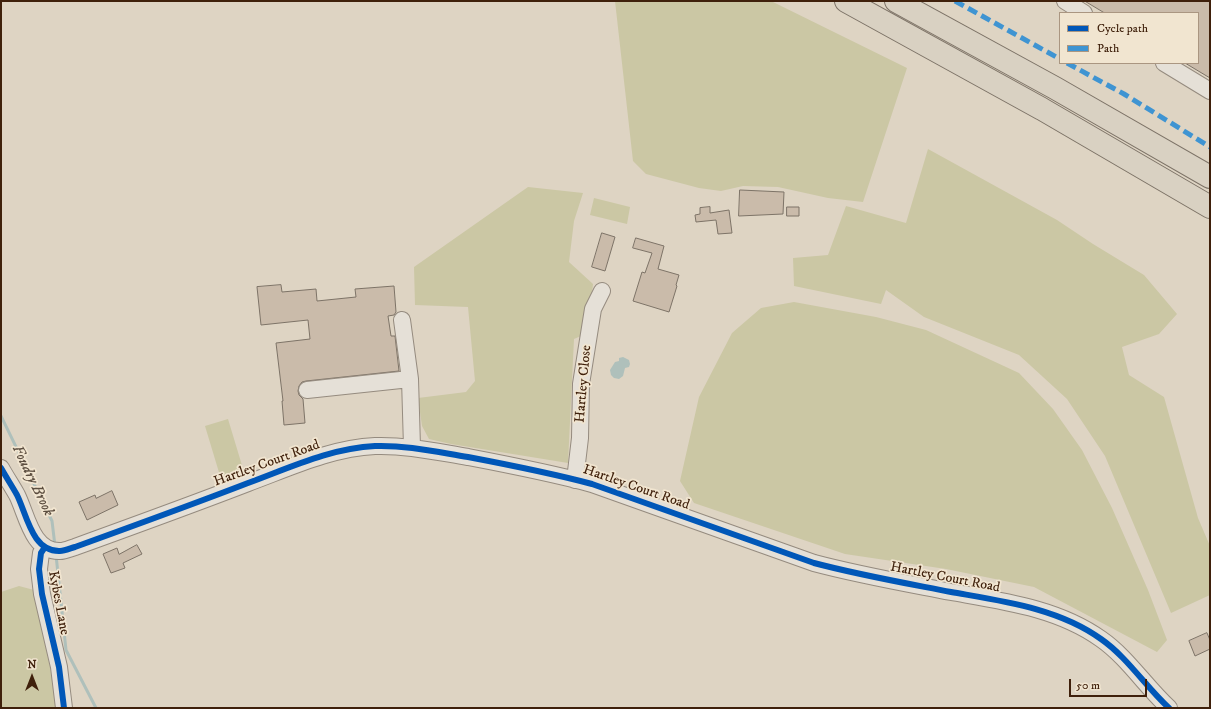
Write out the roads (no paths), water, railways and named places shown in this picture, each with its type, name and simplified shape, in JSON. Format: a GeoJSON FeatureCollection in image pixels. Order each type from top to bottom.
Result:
{"type":"FeatureCollection","features":[{"type":"Feature","properties":{"kind":"highway"},"geometry":{"type":"LineString","coordinates":[[846,1],[1042,109],[1210,207]]}},
{"type":"Feature","properties":{"kind":"highway"},"geometry":{"type":"LineString","coordinates":[[896,1],[1055,88],[1210,177]]}},
{"type":"Feature","properties":{"kind":"street"},"geometry":{"type":"LineString","coordinates":[[1065,1],[1082,12]]}},
{"type":"Feature","properties":{"kind":"street"},"geometry":{"type":"LineString","coordinates":[[1166,64],[1210,90]]}},
{"type":"Feature","properties":{"kind":"street","name":"Hartley Close"},"geometry":{"type":"LineString","coordinates":[[575,480],[580,438],[581,384],[593,309],[602,291]]}},
{"type":"Feature","properties":{"kind":"street"},"geometry":{"type":"LineString","coordinates":[[402,320],[410,379],[412,447]]}},
{"type":"Feature","properties":{"kind":"street"},"geometry":{"type":"LineString","coordinates":[[307,390],[410,379]]}},
{"type":"Feature","properties":{"kind":"street","name":"Hartley Court Road"},"geometry":{"type":"LineString","coordinates":[[52,549],[75,547],[333,453],[375,446],[412,447],[495,462],[592,484],[814,563],[841,570],[1045,611],[1074,623],[1102,640],[1169,708]]}},
{"type":"Feature","properties":{"kind":"street"},"geometry":{"type":"LineString","coordinates":[[1,468],[17,496],[33,534],[39,542],[52,549]]}},
{"type":"Feature","properties":{"kind":"street","name":"Kybes Lane"},"geometry":{"type":"LineString","coordinates":[[52,549],[41,553],[39,569],[42,594],[59,667],[64,708]]}},
{"type":"Feature","properties":{"kind":"waterway","name":"Foudry Brook"},"geometry":{"type":"LineString","coordinates":[[1,416],[52,521],[55,546]]}},
{"type":"Feature","properties":{"kind":"waterway","name":"Foudry Brook"},"geometry":{"type":"LineString","coordinates":[[56,555],[66,650],[96,708]]}}]}
